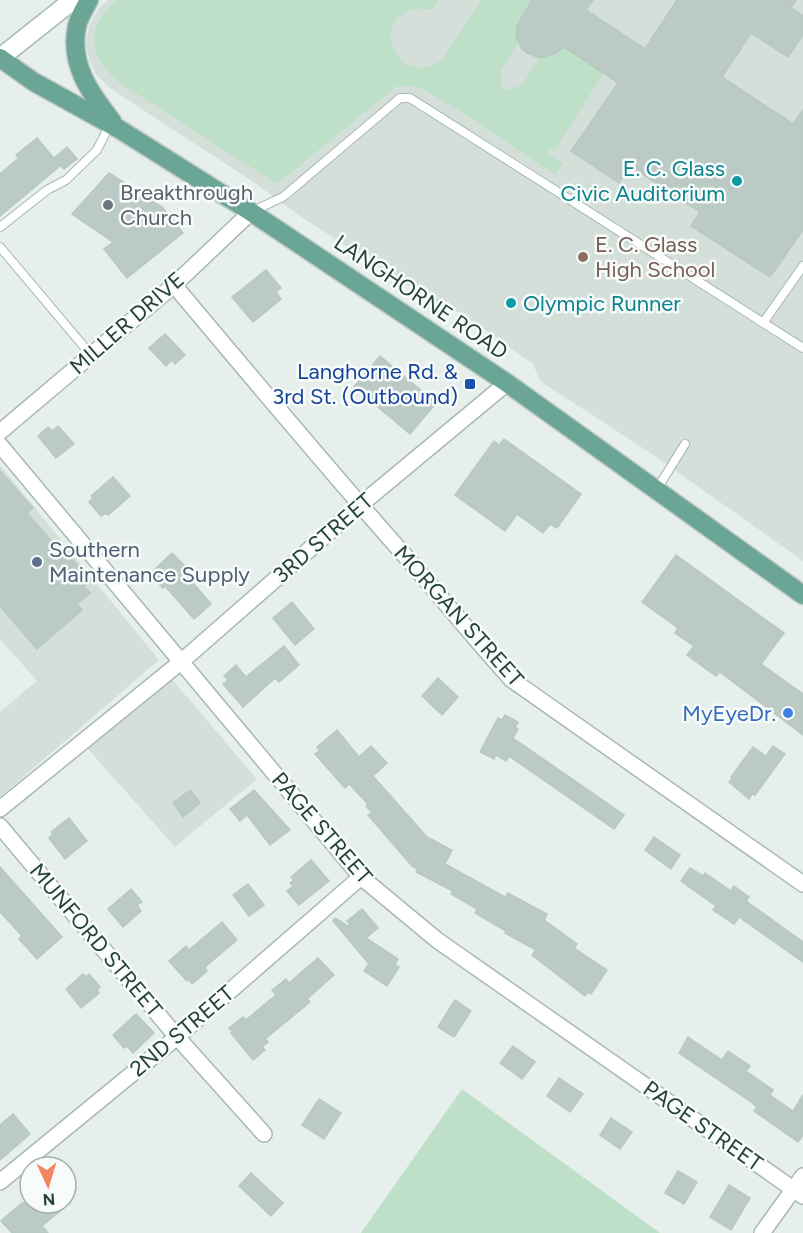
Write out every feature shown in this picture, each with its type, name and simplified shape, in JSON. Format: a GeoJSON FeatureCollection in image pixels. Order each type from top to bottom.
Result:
{"type":"FeatureCollection","features":[{"type":"Feature","properties":{"kind":"main road"},"geometry":{"type":"LineString","coordinates":[[0,58],[73,0]]}},
{"type":"Feature","properties":{"kind":"main road"},"geometry":{"type":"LineString","coordinates":[[89,0],[77,24],[76,60],[81,76],[93,97],[115,126]]}},
{"type":"Feature","properties":{"kind":"main road","name":"LANGHORNE ROAD"},"geometry":{"type":"LineString","coordinates":[[0,58],[34,82],[115,126],[251,212],[507,383],[803,596]]}},
{"type":"Feature","properties":{"kind":"street","name":"MILLER DRIVE"},"geometry":{"type":"LineString","coordinates":[[0,432],[174,285],[251,212]]}},
{"type":"Feature","properties":{"kind":"street","name":"MORGAN STREET"},"geometry":{"type":"LineString","coordinates":[[174,285],[359,506],[512,680],[803,884]]}},
{"type":"Feature","properties":{"kind":"street","name":"3RD STREET"},"geometry":{"type":"LineString","coordinates":[[0,809],[182,661],[359,506],[507,383]]}},
{"type":"Feature","properties":{"kind":"street","name":"PAGE STREET"},"geometry":{"type":"LineString","coordinates":[[0,445],[361,878],[437,940],[799,1192]]}},
{"type":"Feature","properties":{"kind":"street","name":"MUNFORD STREET"},"geometry":{"type":"LineString","coordinates":[[0,826],[177,1037],[264,1134]]}},
{"type":"Feature","properties":{"kind":"street","name":"2ND STREET"},"geometry":{"type":"LineString","coordinates":[[0,1182],[177,1037],[361,878]]}},
{"type":"Feature","properties":{"kind":"street"},"geometry":{"type":"LineString","coordinates":[[762,1233],[799,1192],[803,1176]]}},
{"type":"Feature","properties":{"kind":"lane"},"geometry":{"type":"LineString","coordinates":[[251,212],[284,197],[400,98],[410,98],[803,348]]}},
{"type":"Feature","properties":{"kind":"lane"},"geometry":{"type":"LineString","coordinates":[[0,227],[47,190],[66,180],[97,150],[115,126]]}},
{"type":"Feature","properties":{"kind":"lane"},"geometry":{"type":"LineString","coordinates":[[0,247],[91,355]]}},
{"type":"Feature","properties":{"kind":"lane"},"geometry":{"type":"LineString","coordinates":[[764,323],[803,266]]}},
{"type":"Feature","properties":{"kind":"lane"},"geometry":{"type":"LineString","coordinates":[[656,490],[685,444]]}},
{"type":"Feature","properties":{"kind":"shaded area","name":"E. C. Glass High School"},"geometry":{"type":"Polygon","coordinates":[[[108,0],[803,0],[803,561],[655,456],[540,381],[533,364],[463,314],[424,296],[114,91],[97,76],[90,62],[86,44],[89,26],[99,8],[108,0]]]}},
{"type":"Feature","properties":{"kind":"shaded area"},"geometry":{"type":"Polygon","coordinates":[[[0,465],[159,660],[0,797],[0,712],[37,681],[0,639],[0,465]]]}},
{"type":"Feature","properties":{"kind":"shaded area"},"geometry":{"type":"Polygon","coordinates":[[[171,678],[257,779],[175,847],[88,749],[171,678]]]}},
{"type":"Feature","properties":{"kind":"green space"},"geometry":{"type":"Polygon","coordinates":[[[117,0],[439,0],[433,9],[410,10],[398,18],[392,29],[391,40],[395,52],[402,61],[413,67],[427,67],[442,60],[481,0],[532,0],[517,26],[518,43],[499,73],[502,75],[500,84],[504,89],[513,90],[518,86],[521,87],[539,58],[554,54],[565,43],[604,73],[554,151],[550,149],[547,153],[563,163],[555,175],[424,89],[410,85],[396,87],[277,184],[120,83],[110,73],[96,53],[94,42],[99,21],[117,0]]]}},
{"type":"Feature","properties":{"kind":"green space"},"geometry":{"type":"Polygon","coordinates":[[[462,1089],[660,1233],[361,1233],[462,1089]]]}},
{"type":"Feature","properties":{"kind":"building"},"geometry":{"type":"Polygon","coordinates":[[[532,0],[593,0],[586,10],[645,49],[677,0],[796,0],[791,8],[803,15],[803,35],[788,57],[751,33],[722,77],[793,124],[803,110],[803,230],[770,277],[691,226],[700,212],[630,166],[619,183],[571,151],[618,83],[564,47],[554,54],[539,58],[522,49],[516,36],[517,26],[532,0]]]}},
{"type":"Feature","properties":{"kind":"building"},"geometry":{"type":"Polygon","coordinates":[[[37,138],[60,166],[0,216],[0,174],[19,158],[16,155],[37,138]]]}},
{"type":"Feature","properties":{"kind":"building"},"geometry":{"type":"Polygon","coordinates":[[[67,147],[77,159],[64,169],[54,158],[67,147]]]}},
{"type":"Feature","properties":{"kind":"building"},"geometry":{"type":"Polygon","coordinates":[[[109,173],[162,207],[183,233],[127,278],[104,249],[113,242],[72,214],[109,173]]]}},
{"type":"Feature","properties":{"kind":"building"},"geometry":{"type":"Polygon","coordinates":[[[266,270],[281,288],[276,292],[281,299],[253,322],[232,297],[266,270]]]}},
{"type":"Feature","properties":{"kind":"building"},"geometry":{"type":"Polygon","coordinates":[[[165,334],[185,355],[175,364],[172,360],[166,366],[149,348],[165,334]]]}},
{"type":"Feature","properties":{"kind":"building"},"geometry":{"type":"Polygon","coordinates":[[[380,356],[436,403],[410,434],[354,387],[380,356]]]}},
{"type":"Feature","properties":{"kind":"building"},"geometry":{"type":"Polygon","coordinates":[[[58,426],[74,444],[56,458],[38,436],[48,427],[52,431],[58,426]]]}},
{"type":"Feature","properties":{"kind":"building"},"geometry":{"type":"Polygon","coordinates":[[[504,439],[581,494],[557,528],[550,524],[543,533],[517,514],[505,531],[455,495],[494,441],[499,445],[504,439]]]}},
{"type":"Feature","properties":{"kind":"building","name":"Southern Maintenance Supply"},"geometry":{"type":"Polygon","coordinates":[[[0,471],[33,508],[27,513],[54,544],[57,541],[91,581],[84,586],[90,593],[77,604],[82,610],[37,649],[0,606],[0,471]]]}},
{"type":"Feature","properties":{"kind":"building"},"geometry":{"type":"Polygon","coordinates":[[[113,477],[130,496],[108,515],[106,513],[101,516],[89,502],[93,498],[91,496],[113,477]]]}},
{"type":"Feature","properties":{"kind":"building"},"geometry":{"type":"Polygon","coordinates":[[[172,553],[189,570],[185,574],[211,604],[194,619],[165,586],[163,588],[152,577],[156,574],[153,571],[172,553]]]}},
{"type":"Feature","properties":{"kind":"building"},"geometry":{"type":"Polygon","coordinates":[[[676,555],[784,633],[761,664],[803,694],[803,735],[720,672],[716,676],[687,655],[694,646],[675,633],[678,628],[642,602],[676,555]]]}},
{"type":"Feature","properties":{"kind":"building"},"geometry":{"type":"Polygon","coordinates":[[[292,602],[314,629],[295,645],[273,618],[292,602]]]}},
{"type":"Feature","properties":{"kind":"building"},"geometry":{"type":"Polygon","coordinates":[[[284,646],[299,665],[279,682],[275,678],[243,707],[223,684],[228,680],[224,676],[236,665],[246,677],[284,646]]]}},
{"type":"Feature","properties":{"kind":"building"},"geometry":{"type":"Polygon","coordinates":[[[438,678],[458,697],[442,715],[422,696],[438,678]]]}},
{"type":"Feature","properties":{"kind":"building"},"geometry":{"type":"Polygon","coordinates":[[[505,715],[518,722],[515,727],[518,729],[513,738],[624,815],[614,829],[509,756],[506,761],[496,755],[494,759],[480,752],[498,718],[502,720],[505,715]]]}},
{"type":"Feature","properties":{"kind":"building"},"geometry":{"type":"Polygon","coordinates":[[[337,730],[359,757],[371,746],[387,763],[373,776],[427,837],[452,850],[445,864],[505,897],[508,893],[547,914],[544,920],[577,944],[574,948],[607,970],[591,994],[588,992],[585,996],[532,955],[536,950],[475,913],[477,909],[451,894],[453,891],[416,872],[418,869],[412,866],[368,815],[372,812],[366,806],[368,804],[349,784],[345,788],[315,754],[320,751],[317,747],[337,730]]]}},
{"type":"Feature","properties":{"kind":"building"},"geometry":{"type":"Polygon","coordinates":[[[773,746],[785,754],[755,795],[752,794],[749,799],[729,782],[731,777],[753,747],[766,756],[773,746]]]}},
{"type":"Feature","properties":{"kind":"building"},"geometry":{"type":"Polygon","coordinates":[[[190,790],[200,803],[183,817],[173,803],[190,790]]]}},
{"type":"Feature","properties":{"kind":"building"},"geometry":{"type":"Polygon","coordinates":[[[254,790],[290,830],[270,845],[247,815],[240,821],[230,809],[254,790]]]}},
{"type":"Feature","properties":{"kind":"building"},"geometry":{"type":"Polygon","coordinates":[[[69,818],[87,841],[65,859],[49,838],[53,834],[51,832],[69,818]]]}},
{"type":"Feature","properties":{"kind":"building"},"geometry":{"type":"Polygon","coordinates":[[[654,837],[680,855],[671,869],[645,850],[654,837]]]}},
{"type":"Feature","properties":{"kind":"building"},"geometry":{"type":"Polygon","coordinates":[[[311,860],[329,881],[299,905],[287,891],[293,886],[290,883],[294,880],[291,877],[311,860]]]}},
{"type":"Feature","properties":{"kind":"building"},"geometry":{"type":"Polygon","coordinates":[[[0,867],[62,937],[37,959],[19,939],[22,936],[0,912],[0,867]]]}},
{"type":"Feature","properties":{"kind":"building"},"geometry":{"type":"Polygon","coordinates":[[[690,868],[703,876],[705,873],[731,891],[734,886],[749,897],[746,901],[803,942],[803,962],[739,917],[734,924],[713,910],[716,906],[681,881],[690,868]]]}},
{"type":"Feature","properties":{"kind":"building"},"geometry":{"type":"Polygon","coordinates":[[[248,884],[264,905],[249,916],[233,895],[248,884]]]}},
{"type":"Feature","properties":{"kind":"building"},"geometry":{"type":"Polygon","coordinates":[[[131,889],[142,902],[137,905],[141,911],[123,927],[108,909],[131,889]]]}},
{"type":"Feature","properties":{"kind":"building"},"geometry":{"type":"Polygon","coordinates":[[[362,909],[378,928],[366,938],[398,959],[395,965],[399,967],[387,986],[364,971],[369,964],[333,921],[335,918],[348,926],[350,924],[347,921],[362,909]]]}},
{"type":"Feature","properties":{"kind":"building"},"geometry":{"type":"Polygon","coordinates":[[[222,922],[237,940],[205,967],[207,971],[192,984],[169,961],[186,946],[189,950],[222,922]]]}},
{"type":"Feature","properties":{"kind":"building"},"geometry":{"type":"Polygon","coordinates":[[[318,958],[334,975],[307,999],[310,1002],[265,1039],[268,1042],[262,1047],[265,1050],[253,1060],[229,1028],[243,1017],[246,1020],[276,995],[272,990],[286,979],[289,983],[318,958]]]}},
{"type":"Feature","properties":{"kind":"building"},"geometry":{"type":"Polygon","coordinates":[[[83,974],[86,977],[89,974],[100,987],[97,990],[99,993],[81,1008],[66,989],[83,974]]]}},
{"type":"Feature","properties":{"kind":"building"},"geometry":{"type":"Polygon","coordinates":[[[455,1000],[471,1011],[454,1037],[438,1027],[455,1000]]]}},
{"type":"Feature","properties":{"kind":"building"},"geometry":{"type":"Polygon","coordinates":[[[136,1014],[154,1033],[133,1053],[127,1046],[124,1048],[113,1035],[136,1014]]]}},
{"type":"Feature","properties":{"kind":"building"},"geometry":{"type":"Polygon","coordinates":[[[688,1037],[722,1060],[728,1051],[750,1066],[746,1071],[773,1090],[770,1095],[793,1111],[803,1095],[803,1135],[798,1142],[754,1111],[757,1107],[751,1102],[679,1053],[688,1037]]]}},
{"type":"Feature","properties":{"kind":"building"},"geometry":{"type":"Polygon","coordinates":[[[513,1046],[535,1062],[522,1079],[500,1063],[513,1046]]]}},
{"type":"Feature","properties":{"kind":"building"},"geometry":{"type":"Polygon","coordinates":[[[559,1078],[583,1094],[570,1112],[547,1096],[559,1078]]]}},
{"type":"Feature","properties":{"kind":"building"},"geometry":{"type":"Polygon","coordinates":[[[319,1099],[341,1113],[324,1139],[302,1125],[319,1099]]]}},
{"type":"Feature","properties":{"kind":"building"},"geometry":{"type":"Polygon","coordinates":[[[13,1114],[30,1134],[0,1160],[0,1125],[13,1114]]]}},
{"type":"Feature","properties":{"kind":"building"},"geometry":{"type":"Polygon","coordinates":[[[611,1118],[632,1132],[620,1149],[600,1135],[611,1118]]]}},
{"type":"Feature","properties":{"kind":"building"},"geometry":{"type":"Polygon","coordinates":[[[678,1171],[697,1182],[684,1204],[665,1193],[678,1171]]]}},
{"type":"Feature","properties":{"kind":"building"},"geometry":{"type":"Polygon","coordinates":[[[251,1173],[283,1203],[271,1216],[239,1186],[251,1173]]]}},
{"type":"Feature","properties":{"kind":"building"},"geometry":{"type":"Polygon","coordinates":[[[729,1185],[750,1198],[731,1230],[710,1217],[729,1185]]]}},
{"type":"Feature","properties":{"kind":"building"},"geometry":{"type":"Polygon","coordinates":[[[18,1206],[18,1215],[55,1215],[42,1226],[48,1233],[12,1233],[1,1221],[18,1206]]]}},
{"type":"Feature","properties":{"kind":"place","name":"E. C. Glass Civic Auditorium"},"geometry":{"type":"Point","coordinates":[737,181]}},
{"type":"Feature","properties":{"kind":"place","name":"Breakthrough Church"},"geometry":{"type":"Point","coordinates":[108,205]}},
{"type":"Feature","properties":{"kind":"place","name":"E. C. Glass High School"},"geometry":{"type":"Point","coordinates":[583,257]}},
{"type":"Feature","properties":{"kind":"place","name":"Olympic Runner"},"geometry":{"type":"Point","coordinates":[511,303]}},
{"type":"Feature","properties":{"kind":"place","name":"Langhorne Rd. & 3rd St. (Outbound)"},"geometry":{"type":"Point","coordinates":[470,384]}},
{"type":"Feature","properties":{"kind":"place","name":"Southern Maintenance Supply"},"geometry":{"type":"Point","coordinates":[37,562]}},
{"type":"Feature","properties":{"kind":"place","name":"MyEyeDr."},"geometry":{"type":"Point","coordinates":[788,713]}}]}
